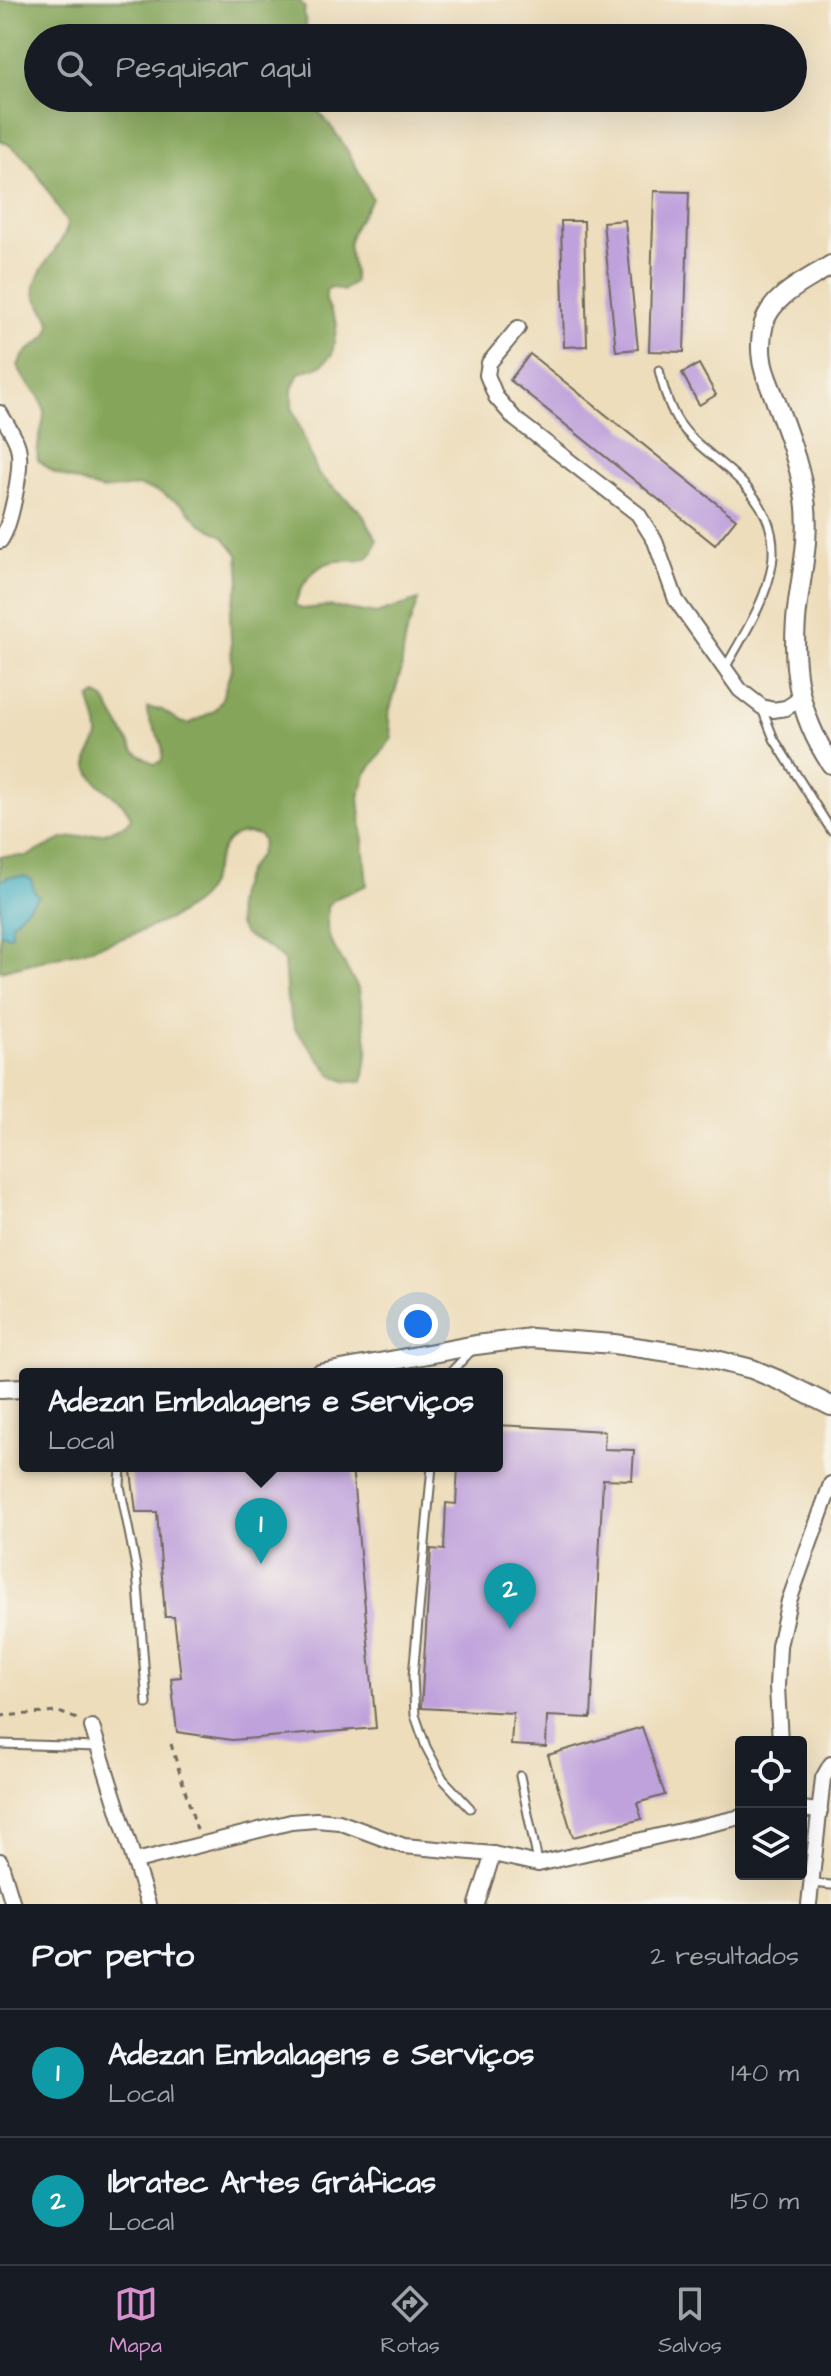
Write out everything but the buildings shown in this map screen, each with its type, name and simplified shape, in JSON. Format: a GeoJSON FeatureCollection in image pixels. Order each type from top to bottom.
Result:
{"type":"FeatureCollection","features":[{"type":"Feature","properties":{"kind":"street"},"geometry":{"type":"LineString","coordinates":[[831,265],[775,303],[764,321],[761,340],[762,361],[795,455],[805,494],[805,561],[794,632],[800,699],[818,744],[831,764]]}},
{"type":"Feature","properties":{"kind":"street"},"geometry":{"type":"LineString","coordinates":[[518,328],[489,363],[487,375],[496,397],[515,419],[638,514],[655,541],[676,600],[740,690],[762,707],[773,710],[786,708],[800,699]]}},
{"type":"Feature","properties":{"kind":"street"},"geometry":{"type":"LineString","coordinates":[[0,413],[14,436],[20,460],[9,518],[0,541]]}},
{"type":"Feature","properties":{"kind":"street"},"geometry":{"type":"LineString","coordinates":[[349,1368],[531,1338],[614,1344],[704,1357],[752,1369],[831,1406]]}},
{"type":"Feature","properties":{"kind":"street"},"geometry":{"type":"LineString","coordinates":[[780,1736],[779,1646],[789,1601],[831,1484]]}},
{"type":"Feature","properties":{"kind":"street"},"geometry":{"type":"LineString","coordinates":[[92,1727],[148,1904]]}},
{"type":"Feature","properties":{"kind":"street"},"geometry":{"type":"LineString","coordinates":[[809,1904],[823,1778],[831,1764]]}},
{"type":"Feature","properties":{"kind":"street"},"geometry":{"type":"LineString","coordinates":[[807,1810],[820,1811]]}},
{"type":"Feature","properties":{"kind":"street"},"geometry":{"type":"LineString","coordinates":[[136,1861],[291,1822],[316,1820],[339,1822],[404,1846],[493,1854],[538,1864],[735,1818]]}},
{"type":"Feature","properties":{"kind":"street"},"geometry":{"type":"LineString","coordinates":[[477,1904],[493,1854]]}},
{"type":"Feature","properties":{"kind":"street"},"geometry":{"type":"LineString","coordinates":[[0,1861],[13,1904]]}},
{"type":"Feature","properties":{"kind":"lane"},"geometry":{"type":"LineString","coordinates":[[659,370],[666,401],[674,418],[756,499],[767,517],[773,536],[774,553],[762,601],[725,668]]}},
{"type":"Feature","properties":{"kind":"lane"},"geometry":{"type":"LineString","coordinates":[[762,707],[774,739],[831,830]]}},
{"type":"Feature","properties":{"kind":"lane"},"geometry":{"type":"LineString","coordinates":[[455,1368],[476,1345]]}},
{"type":"Feature","properties":{"kind":"lane"},"geometry":{"type":"LineString","coordinates":[[359,1366],[364,1368]]}},
{"type":"Feature","properties":{"kind":"lane"},"geometry":{"type":"LineString","coordinates":[[121,1472],[120,1486],[137,1572],[147,1704]]}},
{"type":"Feature","properties":{"kind":"lane"},"geometry":{"type":"LineString","coordinates":[[431,1472],[413,1676],[415,1715],[426,1747],[443,1779],[470,1808]]}},
{"type":"Feature","properties":{"kind":"lane"},"geometry":{"type":"LineString","coordinates":[[0,1744],[99,1747]]}},
{"type":"Feature","properties":{"kind":"lane"},"geometry":{"type":"LineString","coordinates":[[520,1776],[538,1864]]}},
{"type":"Feature","properties":{"kind":"lane"},"geometry":{"type":"LineString","coordinates":[[812,1883],[831,1885]]}},
{"type":"Feature","properties":{"kind":"path"},"geometry":{"type":"LineString","coordinates":[[0,1716],[59,1712],[92,1727]]}},
{"type":"Feature","properties":{"kind":"path"},"geometry":{"type":"LineString","coordinates":[[171,1744],[202,1844]]}},
{"type":"Feature","properties":{"kind":"green space"},"geometry":{"type":"Polygon","coordinates":[[[0,0],[299,0],[305,8],[306,24],[24,24],[24,112],[319,112],[346,149],[372,199],[350,237],[354,282],[343,291],[331,287],[326,291],[326,301],[337,324],[332,354],[322,365],[299,373],[292,389],[292,407],[318,474],[361,512],[377,540],[374,550],[365,559],[331,562],[312,573],[295,605],[302,609],[330,606],[376,614],[418,600],[405,637],[401,671],[388,716],[392,738],[366,774],[359,797],[367,885],[334,899],[327,907],[330,940],[359,990],[368,1049],[363,1081],[347,1082],[332,1075],[295,1029],[287,1000],[284,961],[271,949],[245,935],[238,925],[238,893],[248,869],[260,854],[263,841],[259,835],[245,833],[227,842],[204,893],[174,917],[97,946],[0,971],[0,856],[28,856],[62,839],[105,833],[126,824],[131,818],[128,810],[91,774],[89,757],[98,736],[90,699],[97,695],[105,700],[134,751],[154,764],[162,761],[162,745],[147,708],[162,710],[189,724],[214,711],[221,701],[232,667],[230,613],[240,581],[238,554],[223,536],[200,523],[184,506],[157,491],[138,486],[101,490],[55,473],[38,460],[44,409],[18,365],[48,333],[49,320],[37,299],[35,287],[68,225],[31,165],[0,140],[0,0]]]}},
{"type":"Feature","properties":{"kind":"water"},"geometry":{"type":"Polygon","coordinates":[[[24,876],[31,879],[39,896],[12,923],[10,936],[0,933],[0,881],[24,876]]]}},
{"type":"Feature","properties":{"kind":"place","name":"Adezan Embalagens e Serviços"},"geometry":{"type":"Point","coordinates":[261,1564]}},
{"type":"Feature","properties":{"kind":"place","name":"Ibratec Artes Gráficas"},"geometry":{"type":"Point","coordinates":[510,1629]}}]}
